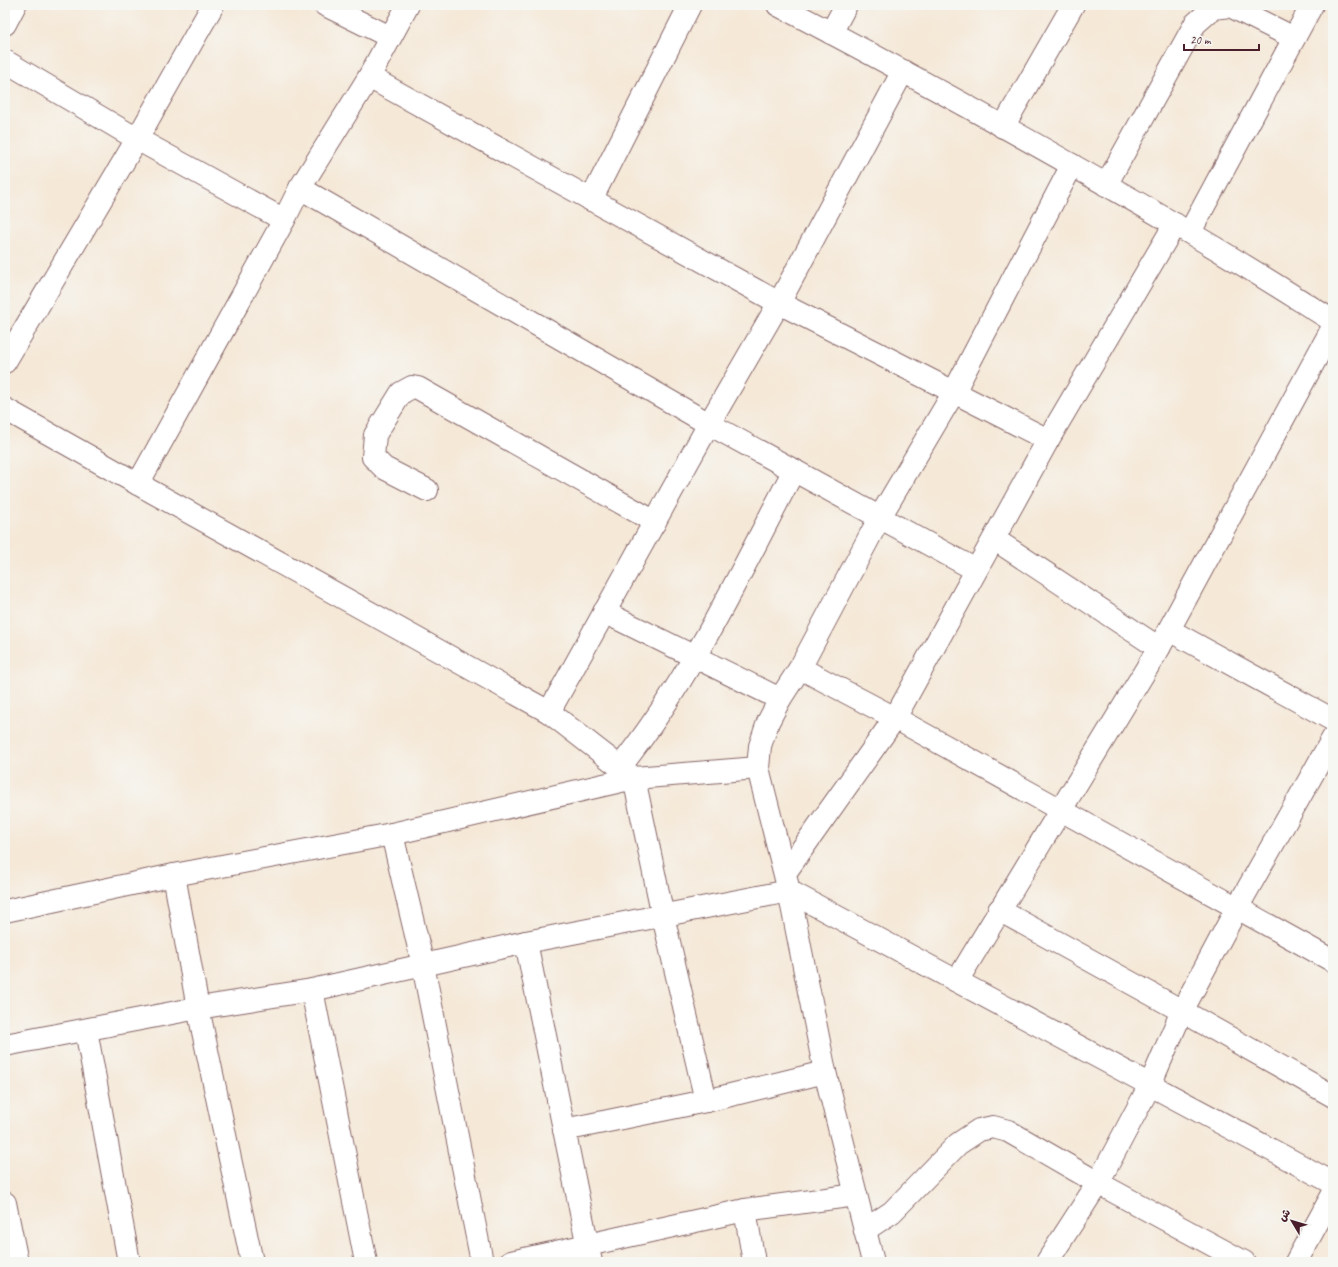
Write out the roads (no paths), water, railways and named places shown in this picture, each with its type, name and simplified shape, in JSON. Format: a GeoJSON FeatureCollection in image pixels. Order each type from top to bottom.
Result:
{"type":"FeatureCollection","features":[{"type":"Feature","properties":{"kind":"street"},"geometry":{"type":"LineString","coordinates":[[5,24],[15,5]]}},
{"type":"Feature","properties":{"kind":"street"},"geometry":{"type":"LineString","coordinates":[[5,362],[138,139],[214,5]]}},
{"type":"Feature","properties":{"kind":"street"},"geometry":{"type":"LineString","coordinates":[[325,5],[390,37]]}},
{"type":"Feature","properties":{"kind":"street"},"geometry":{"type":"LineString","coordinates":[[138,484],[284,220],[300,188],[369,77],[408,5]]}},
{"type":"Feature","properties":{"kind":"street"},"geometry":{"type":"LineString","coordinates":[[591,200],[690,5]]}},
{"type":"Feature","properties":{"kind":"street"},"geometry":{"type":"LineString","coordinates":[[778,5],[904,71],[1072,165],[1182,228],[1333,321]]}},
{"type":"Feature","properties":{"kind":"street"},"geometry":{"type":"LineString","coordinates":[[831,33],[846,5]]}},
{"type":"Feature","properties":{"kind":"street"},"geometry":{"type":"LineString","coordinates":[[1003,127],[1073,5]]}},
{"type":"Feature","properties":{"kind":"street"},"geometry":{"type":"LineString","coordinates":[[5,1045],[198,1008],[312,990],[526,942],[663,916],[787,882],[894,718],[1048,440],[1182,228],[1312,5]]}},
{"type":"Feature","properties":{"kind":"street"},"geometry":{"type":"LineString","coordinates":[[1106,185],[1195,24],[1213,8],[1230,6],[1294,38]]}},
{"type":"Feature","properties":{"kind":"street"},"geometry":{"type":"LineString","coordinates":[[5,62],[138,139],[284,220]]}},
{"type":"Feature","properties":{"kind":"street"},"geometry":{"type":"LineString","coordinates":[[549,712],[709,424],[779,303],[904,71]]}},
{"type":"Feature","properties":{"kind":"street"},"geometry":{"type":"LineString","coordinates":[[369,77],[779,303],[1048,440]]}},
{"type":"Feature","properties":{"kind":"street"},"geometry":{"type":"LineString","coordinates":[[877,1259],[865,1230],[825,1072],[787,882],[758,768],[760,746],[768,722],[780,699],[800,668],[880,517],[954,392],[1072,165]]}},
{"type":"Feature","properties":{"kind":"street"},"geometry":{"type":"LineString","coordinates":[[300,188],[709,424],[976,570]]}},
{"type":"Feature","properties":{"kind":"street"},"geometry":{"type":"LineString","coordinates":[[957,981],[1164,639],[1333,327]]}},
{"type":"Feature","properties":{"kind":"street"},"geometry":{"type":"LineString","coordinates":[[427,490],[384,468],[373,457],[375,435],[400,393],[412,387],[418,388],[655,522]]}},
{"type":"Feature","properties":{"kind":"street"},"geometry":{"type":"LineString","coordinates":[[5,409],[549,712],[627,772],[663,916],[706,1101]]}},
{"type":"Feature","properties":{"kind":"street"},"geometry":{"type":"LineString","coordinates":[[627,772],[642,739],[696,657],[794,470]]}},
{"type":"Feature","properties":{"kind":"street"},"geometry":{"type":"LineString","coordinates":[[994,539],[1164,639],[1333,720]]}},
{"type":"Feature","properties":{"kind":"street"},"geometry":{"type":"LineString","coordinates":[[604,612],[780,699]]}},
{"type":"Feature","properties":{"kind":"street"},"geometry":{"type":"LineString","coordinates":[[800,668],[894,718],[1333,961]]}},
{"type":"Feature","properties":{"kind":"street"},"geometry":{"type":"LineString","coordinates":[[1047,1262],[1098,1183],[1150,1085],[1182,1011],[1237,908],[1333,738]]}},
{"type":"Feature","properties":{"kind":"street"},"geometry":{"type":"LineString","coordinates":[[5,911],[174,875],[392,834],[627,772],[758,768]]}},
{"type":"Feature","properties":{"kind":"street"},"geometry":{"type":"LineString","coordinates":[[392,834],[423,965],[482,1262]]}},
{"type":"Feature","properties":{"kind":"street"},"geometry":{"type":"LineString","coordinates":[[174,875],[198,1008],[252,1262]]}},
{"type":"Feature","properties":{"kind":"street"},"geometry":{"type":"LineString","coordinates":[[787,882],[957,981],[1333,1183]]}},
{"type":"Feature","properties":{"kind":"street"},"geometry":{"type":"LineString","coordinates":[[999,910],[1331,1091]]}},
{"type":"Feature","properties":{"kind":"street"},"geometry":{"type":"LineString","coordinates":[[526,942],[590,1254]]}},
{"type":"Feature","properties":{"kind":"street"},"geometry":{"type":"LineString","coordinates":[[312,990],[366,1262]]}},
{"type":"Feature","properties":{"kind":"street"},"geometry":{"type":"LineString","coordinates":[[86,1030],[128,1262]]}},
{"type":"Feature","properties":{"kind":"street"},"geometry":{"type":"LineString","coordinates":[[564,1130],[706,1101],[825,1072]]}},
{"type":"Feature","properties":{"kind":"street"},"geometry":{"type":"LineString","coordinates":[[865,1230],[892,1212],[958,1144],[979,1130],[993,1127],[1008,1131],[1098,1183],[1244,1262]]}},
{"type":"Feature","properties":{"kind":"street"},"geometry":{"type":"LineString","coordinates":[[1296,1262],[1333,1194]]}},
{"type":"Feature","properties":{"kind":"street"},"geometry":{"type":"LineString","coordinates":[[511,1262],[590,1254],[745,1210],[856,1195]]}},
{"type":"Feature","properties":{"kind":"street"},"geometry":{"type":"LineString","coordinates":[[5,1203],[17,1262]]}},
{"type":"Feature","properties":{"kind":"street"},"geometry":{"type":"LineString","coordinates":[[745,1210],[754,1262]]}}]}
